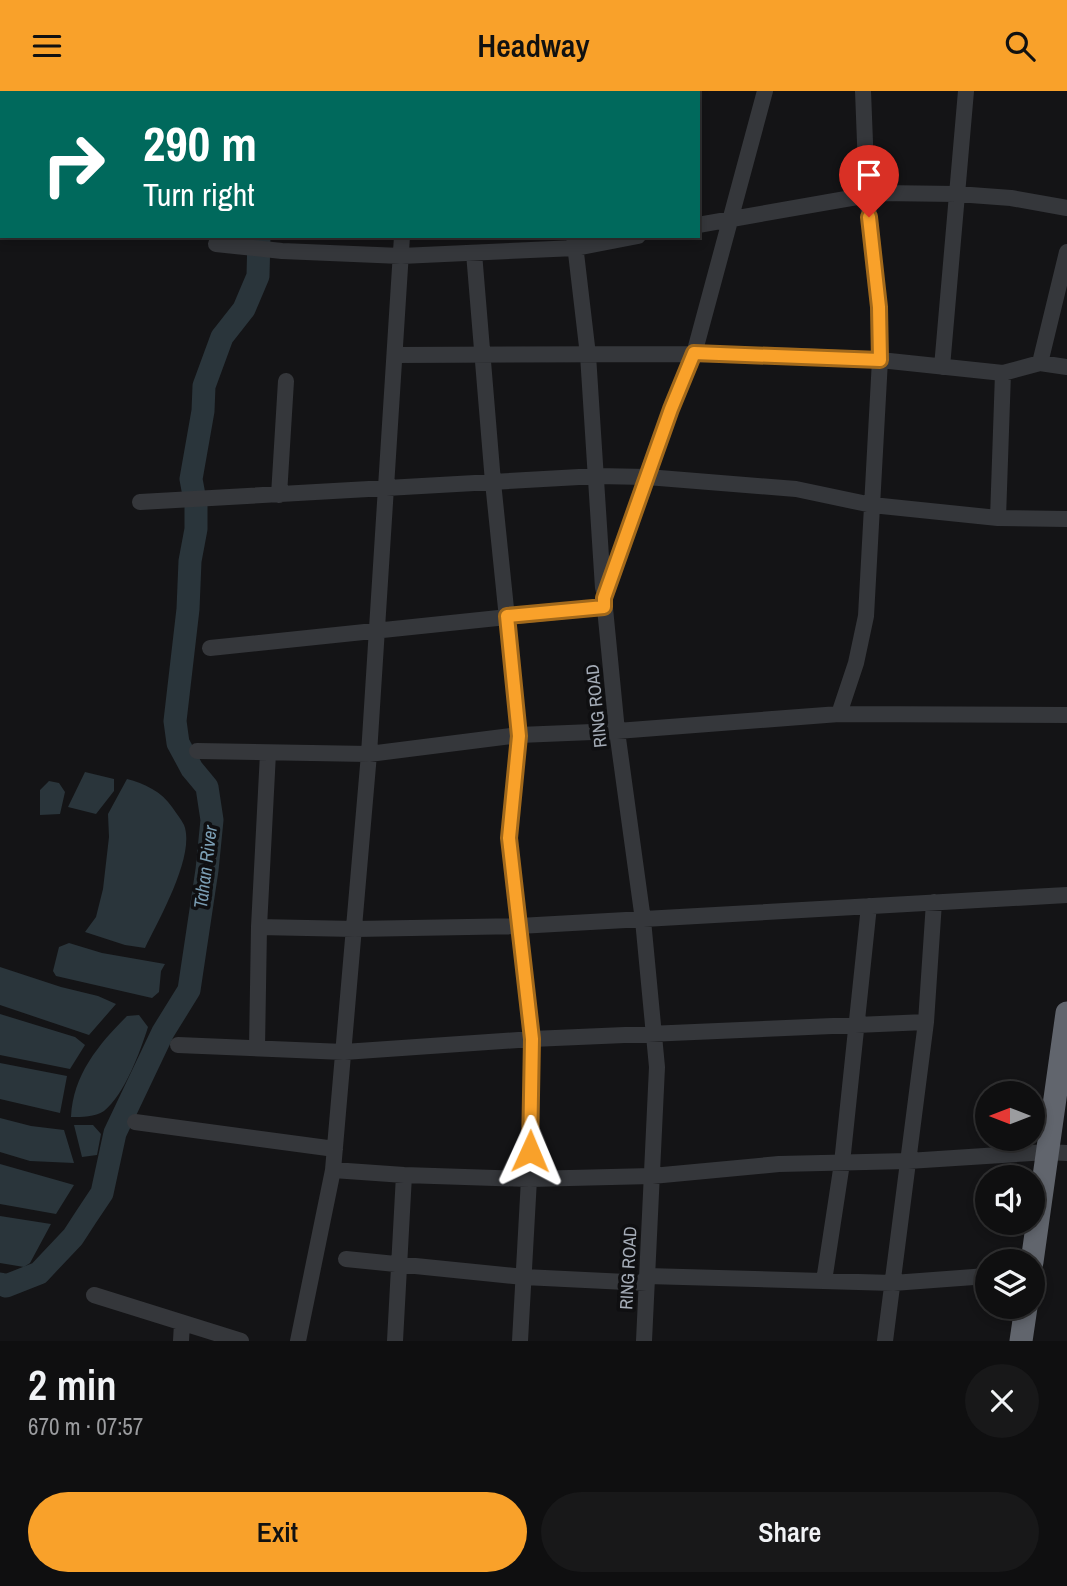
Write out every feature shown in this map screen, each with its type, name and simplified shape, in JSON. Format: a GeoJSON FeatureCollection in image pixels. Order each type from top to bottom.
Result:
{"type":"FeatureCollection","features":[{"type":"Feature","properties":{"kind":"highway"},"geometry":{"type":"LineString","coordinates":[[1035,1249],[1057,1152],[1067,1013]]}},
{"type":"Feature","properties":{"kind":"highway"},"geometry":{"type":"LineString","coordinates":[[1021,1341],[1024,1319]]}},
{"type":"Feature","properties":{"kind":"street","name":"RING ROAD"},"geometry":{"type":"LineString","coordinates":[[644,1341],[657,1067],[643,920],[617,731],[604,603],[647,477],[694,353],[765,91]]}},
{"type":"Feature","properties":{"kind":"street"},"geometry":{"type":"LineString","coordinates":[[839,714],[856,663],[866,616],[880,360],[879,307],[867,194],[863,91]]}},
{"type":"Feature","properties":{"kind":"street"},"geometry":{"type":"LineString","coordinates":[[942,367],[966,91]]}},
{"type":"Feature","properties":{"kind":"street"},"geometry":{"type":"LineString","coordinates":[[700,225],[803,208],[867,194],[957,194],[1011,198],[1067,208]]}},
{"type":"Feature","properties":{"kind":"street"},"geometry":{"type":"LineString","coordinates":[[298,1341],[334,1170],[378,631],[402,238]]}},
{"type":"Feature","properties":{"kind":"street"},"geometry":{"type":"LineString","coordinates":[[216,244],[401,256],[474,253],[617,238]]}},
{"type":"Feature","properties":{"kind":"street"},"geometry":{"type":"LineString","coordinates":[[210,648],[378,631],[604,603],[597,476],[575,242]]}},
{"type":"Feature","properties":{"kind":"street"},"geometry":{"type":"LineString","coordinates":[[1040,363],[1067,252]]}},
{"type":"Feature","properties":{"kind":"street"},"geometry":{"type":"LineString","coordinates":[[474,253],[493,482],[519,736],[509,838],[532,1039],[529,1179],[520,1341]]}},
{"type":"Feature","properties":{"kind":"street"},"geometry":{"type":"LineString","coordinates":[[395,355],[694,353],[880,360],[1003,373],[1040,363],[1067,367]]}},
{"type":"Feature","properties":{"kind":"street"},"geometry":{"type":"LineString","coordinates":[[998,518],[1003,373]]}},
{"type":"Feature","properties":{"kind":"street"},"geometry":{"type":"LineString","coordinates":[[279,495],[286,381]]}},
{"type":"Feature","properties":{"kind":"street"},"geometry":{"type":"LineString","coordinates":[[140,502],[597,476],[647,477],[796,489],[872,505],[998,518],[1067,519]]}},
{"type":"Feature","properties":{"kind":"street"},"geometry":{"type":"LineString","coordinates":[[197,751],[369,754],[519,736],[839,714],[1067,715]]}},
{"type":"Feature","properties":{"kind":"street"},"geometry":{"type":"LineString","coordinates":[[257,1048],[259,927],[268,753]]}},
{"type":"Feature","properties":{"kind":"street"},"geometry":{"type":"LineString","coordinates":[[259,927],[355,929],[519,926],[1067,895]]}},
{"type":"Feature","properties":{"kind":"street"},"geometry":{"type":"LineString","coordinates":[[885,1341],[926,1022],[934,902]]}},
{"type":"Feature","properties":{"kind":"street"},"geometry":{"type":"LineString","coordinates":[[824,1281],[842,1163],[869,906]]}},
{"type":"Feature","properties":{"kind":"street"},"geometry":{"type":"LineString","coordinates":[[178,1045],[344,1052],[532,1039],[926,1022]]}},
{"type":"Feature","properties":{"kind":"street"},"geometry":{"type":"LineString","coordinates":[[135,1122],[335,1149]]}},
{"type":"Feature","properties":{"kind":"street"},"geometry":{"type":"LineString","coordinates":[[334,1170],[529,1179],[652,1176],[779,1164],[908,1161],[1057,1152]]}},
{"type":"Feature","properties":{"kind":"street"},"geometry":{"type":"LineString","coordinates":[[395,1341],[404,1175]]}},
{"type":"Feature","properties":{"kind":"street"},"geometry":{"type":"LineString","coordinates":[[346,1258],[524,1277],[893,1283],[975,1277]]}},
{"type":"Feature","properties":{"kind":"street"},"geometry":{"type":"LineString","coordinates":[[94,1295],[241,1341]]}},
{"type":"Feature","properties":{"kind":"street"},"geometry":{"type":"LineString","coordinates":[[181,1341],[182,1323]]}},
{"type":"Feature","properties":{"kind":"shaded area"},"geometry":{"type":"Polygon","coordinates":[[[85,772],[114,779],[114,791],[96,814],[68,807],[85,772]]]}},
{"type":"Feature","properties":{"kind":"shaded area"},"geometry":{"type":"Polygon","coordinates":[[[127,779],[146,786],[163,797],[183,823],[186,838],[185,853],[174,888],[145,948],[125,945],[85,932],[96,917],[103,889],[109,837],[108,814],[127,779]]]}},
{"type":"Feature","properties":{"kind":"shaded area"},"geometry":{"type":"Polygon","coordinates":[[[49,781],[59,783],[65,792],[60,814],[40,815],[40,790],[49,781]]]}},
{"type":"Feature","properties":{"kind":"shaded area"},"geometry":{"type":"Polygon","coordinates":[[[69,943],[102,953],[165,964],[161,971],[159,992],[152,998],[56,976],[53,971],[59,947],[69,943]]]}},
{"type":"Feature","properties":{"kind":"shaded area"},"geometry":{"type":"Polygon","coordinates":[[[0,967],[98,996],[116,1004],[89,1035],[0,1005],[0,967]]]}},
{"type":"Feature","properties":{"kind":"shaded area"},"geometry":{"type":"Polygon","coordinates":[[[0,1014],[75,1037],[85,1045],[70,1069],[0,1055],[0,1014]]]}},
{"type":"Feature","properties":{"kind":"shaded area"},"geometry":{"type":"Polygon","coordinates":[[[139,1015],[148,1027],[119,1094],[112,1104],[100,1113],[71,1117],[82,1074],[97,1050],[127,1016],[139,1015]]]}},
{"type":"Feature","properties":{"kind":"shaded area"},"geometry":{"type":"Polygon","coordinates":[[[0,1063],[67,1076],[60,1113],[0,1099],[0,1063]]]}},
{"type":"Feature","properties":{"kind":"shaded area"},"geometry":{"type":"Polygon","coordinates":[[[0,1118],[31,1126],[64,1130],[74,1163],[30,1161],[0,1152],[0,1118]]]}},
{"type":"Feature","properties":{"kind":"shaded area"},"geometry":{"type":"Polygon","coordinates":[[[74,1125],[93,1125],[101,1134],[97,1155],[82,1157],[74,1125]]]}},
{"type":"Feature","properties":{"kind":"shaded area"},"geometry":{"type":"Polygon","coordinates":[[[0,1164],[74,1185],[56,1214],[0,1204],[0,1164]]]}},
{"type":"Feature","properties":{"kind":"shaded area"},"geometry":{"type":"Polygon","coordinates":[[[0,1216],[51,1224],[30,1263],[24,1267],[0,1263],[0,1216]]]}},
{"type":"Feature","properties":{"kind":"waterway","name":"Tahan River"},"geometry":{"type":"LineString","coordinates":[[0,1284],[6,1286],[39,1273],[73,1237],[102,1193],[115,1133],[163,1032],[189,990],[212,820],[207,787],[192,769],[178,743],[175,721],[188,609],[190,561],[196,529],[196,506],[191,479],[203,411],[204,386],[222,337],[244,309],[258,276],[259,238]]}},
{"type":"Feature","properties":{"kind":"route"},"geometry":{"type":"LineString","coordinates":[[530,1151],[532,1039],[509,838],[519,736],[507,616],[604,607],[604,598],[671,409],[694,353],[880,360],[879,307],[869,217]]}}]}
